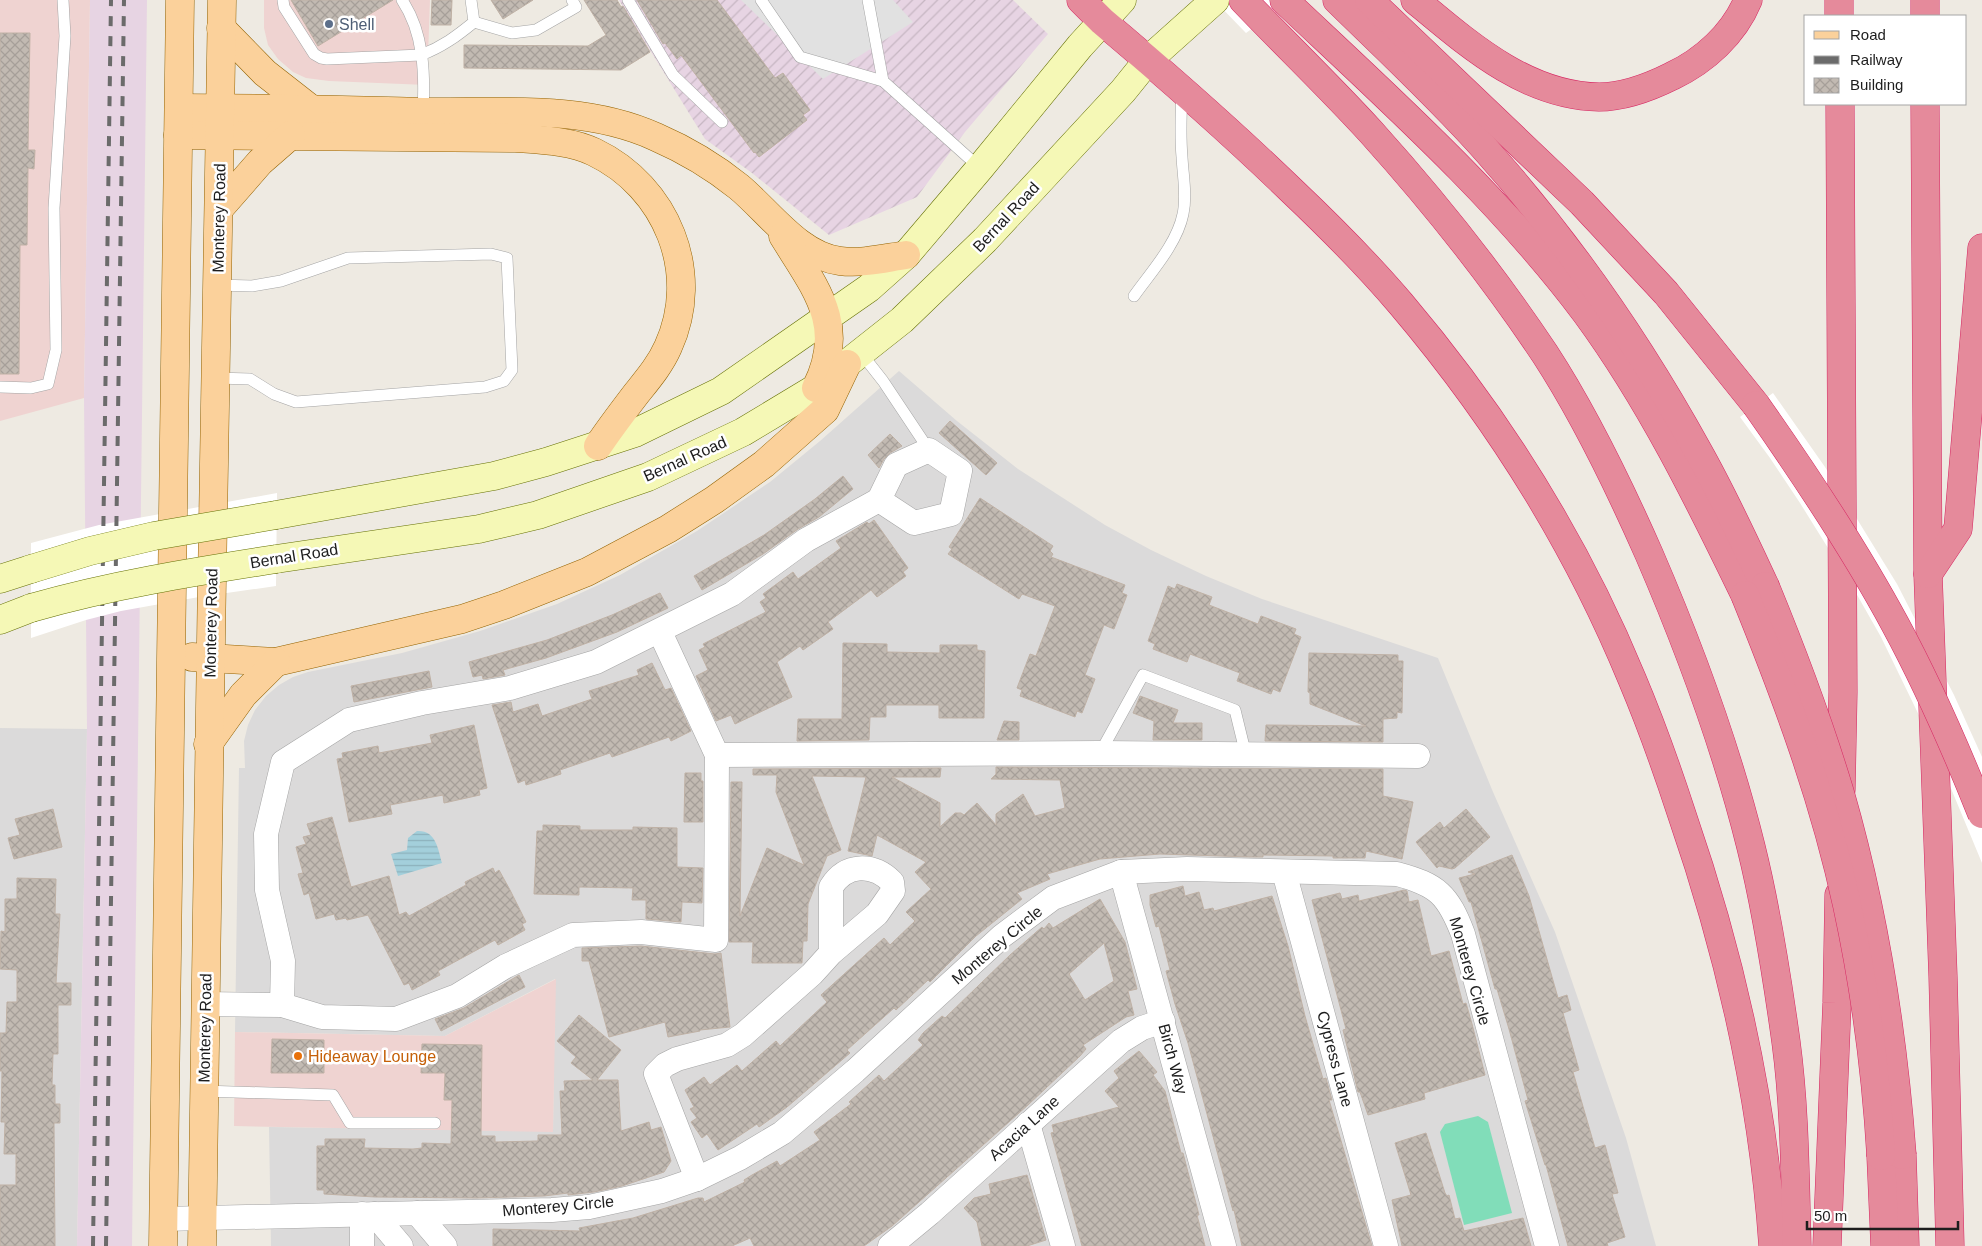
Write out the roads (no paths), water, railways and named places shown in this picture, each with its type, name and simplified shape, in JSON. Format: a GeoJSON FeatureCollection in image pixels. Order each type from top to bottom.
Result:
{"type":"FeatureCollection","features":[{"type":"Feature","properties":{"kind":"highway"},"geometry":{"type":"LineString","coordinates":[[1081,0],[1102,21],[1241,142],[1312,209],[1400,303],[1490,419],[1547,509],[1587,582],[1632,678],[1669,776],[1695,853],[1719,933],[1748,1057],[1761,1131],[1770,1201],[1772,1246]]}},
{"type":"Feature","properties":{"kind":"highway"},"geometry":{"type":"LineString","coordinates":[[1243,0],[1370,131],[1480,264],[1546,357],[1594,439],[1636,524],[1676,617],[1699,678],[1730,769],[1751,848],[1766,920],[1786,1045],[1794,1124],[1798,1246]]}},
{"type":"Feature","properties":{"kind":"highway"},"geometry":{"type":"LineString","coordinates":[[1337,0],[1443,104],[1486,150],[1572,257],[1624,328],[1670,401],[1726,502],[1755,591],[1774,669],[1812,778],[1847,904],[1877,1089],[1892,1156],[1905,1246]]}},
{"type":"Feature","properties":{"kind":"highway"},"geometry":{"type":"LineString","coordinates":[[1369,0],[1582,203],[1666,294],[1756,405],[1835,521],[1895,624],[1938,711],[1982,814]]}},
{"type":"Feature","properties":{"kind":"highway"},"geometry":{"type":"LineString","coordinates":[[1415,0],[1491,59],[1519,76],[1551,89],[1600,97],[1631,92],[1655,84],[1683,71],[1708,54],[1738,18],[1748,0]]}},
{"type":"Feature","properties":{"kind":"highway"},"geometry":{"type":"LineString","coordinates":[[1839,0],[1840,15]]}},
{"type":"Feature","properties":{"kind":"highway"},"geometry":{"type":"LineString","coordinates":[[1925,0],[1925,15]]}},
{"type":"Feature","properties":{"kind":"highway"},"geometry":{"type":"LineString","coordinates":[[1286,2],[1507,217],[1546,263],[1586,314],[1663,434],[1697,496],[1755,591]]}},
{"type":"Feature","properties":{"kind":"highway"},"geometry":{"type":"LineString","coordinates":[[1827,1246],[1837,1004],[1843,692],[1840,105]]}},
{"type":"Feature","properties":{"kind":"highway"},"geometry":{"type":"LineString","coordinates":[[1925,105],[1928,574],[1943,976],[1950,1246]]}},
{"type":"Feature","properties":{"kind":"highway"},"geometry":{"type":"LineString","coordinates":[[1928,574],[1958,529],[1982,248]]}},
{"type":"Feature","properties":{"kind":"highway"},"geometry":{"type":"LineString","coordinates":[[1885,1246],[1892,1156]]}},
{"type":"Feature","properties":{"kind":"main road"},"geometry":{"type":"LineString","coordinates":[[163,1246],[180,0]]}},
{"type":"Feature","properties":{"kind":"main road","name":"Monterey Road"},"geometry":{"type":"LineString","coordinates":[[202,1246],[208,744],[222,0]]}},
{"type":"Feature","properties":{"kind":"main road"},"geometry":{"type":"LineString","coordinates":[[0,580],[90,551],[154,536],[494,476],[598,446],[635,433],[722,391],[828,319],[869,288],[906,255],[1102,21],[1122,0]]}},
{"type":"Feature","properties":{"kind":"main road","name":"Bernal Road"},"geometry":{"type":"LineString","coordinates":[[0,620],[31,608],[73,596],[151,579],[479,529],[538,515],[609,491],[698,454],[743,432],[816,388],[902,320],[985,240],[1123,91],[1148,60],[1216,0]]}},
{"type":"Feature","properties":{"kind":"main road"},"geometry":{"type":"LineString","coordinates":[[221,28],[265,73],[311,109]]}},
{"type":"Feature","properties":{"kind":"main road"},"geometry":{"type":"LineString","coordinates":[[178,121],[220,121],[311,109],[565,114],[596,117],[626,125],[654,136],[686,151],[714,168],[740,188],[774,222],[821,256],[840,261],[858,262],[906,255]]}},
{"type":"Feature","properties":{"kind":"main road"},"geometry":{"type":"LineString","coordinates":[[220,121],[291,135],[541,140],[568,144],[593,152],[616,165],[636,181],[656,203],[669,228],[677,254],[681,280],[681,304],[669,346],[660,364],[598,446]]}},
{"type":"Feature","properties":{"kind":"main road"},"geometry":{"type":"LineString","coordinates":[[219,209],[260,162],[291,135]]}},
{"type":"Feature","properties":{"kind":"main road"},"geometry":{"type":"LineString","coordinates":[[774,222],[818,293],[828,319],[830,350],[816,388]]}},
{"type":"Feature","properties":{"kind":"main road"},"geometry":{"type":"LineString","coordinates":[[171,655],[276,662],[462,619],[547,589],[627,552],[714,500],[764,464],[825,410],[854,359]]}},
{"type":"Feature","properties":{"kind":"main road"},"geometry":{"type":"LineString","coordinates":[[208,744],[243,696],[276,662]]}},
{"type":"Feature","properties":{"kind":"street"},"geometry":{"type":"LineString","coordinates":[[282,1005],[282,961],[267,890],[266,834],[283,762],[349,720],[422,703],[510,688],[596,662],[660,632],[732,594],[806,540],[879,500],[896,465],[929,450],[960,471],[951,514],[914,523],[879,500]]}},
{"type":"Feature","properties":{"kind":"street"},"geometry":{"type":"LineString","coordinates":[[205,1004],[282,1005],[322,1017],[396,1019],[457,996],[506,966],[574,935],[642,932],[716,940],[717,755],[660,632]]}},
{"type":"Feature","properties":{"kind":"street"},"geometry":{"type":"LineString","coordinates":[[717,755],[1100,753],[1418,756]]}},
{"type":"Feature","properties":{"kind":"street","name":"Monterey Circle"},"geometry":{"type":"LineString","coordinates":[[163,1219],[552,1210],[589,1207],[662,1191],[697,1178],[740,1158],[782,1133],[826,1097],[1002,936],[1054,898],[1121,872],[1187,869],[1397,874],[1420,880],[1441,893],[1454,912],[1462,934],[1547,1246]]}},
{"type":"Feature","properties":{"kind":"street","name":"Birch Way"},"geometry":{"type":"LineString","coordinates":[[1121,872],[1224,1246]]}},
{"type":"Feature","properties":{"kind":"street","name":"Cypress Lane"},"geometry":{"type":"LineString","coordinates":[[1284,872],[1386,1246]]}},
{"type":"Feature","properties":{"kind":"street"},"geometry":{"type":"LineString","coordinates":[[697,1178],[656,1074],[665,1065],[727,1045],[743,1034],[812,974],[831,953]]}},
{"type":"Feature","properties":{"kind":"street","name":"Acacia Lane"},"geometry":{"type":"LineString","coordinates":[[890,1246],[930,1213],[1121,1041],[1142,1028],[1163,1022]]}},
{"type":"Feature","properties":{"kind":"street"},"geometry":{"type":"LineString","coordinates":[[1028,1124],[1064,1246]]}},
{"type":"Feature","properties":{"kind":"street"},"geometry":{"type":"LineString","coordinates":[[417,1213],[445,1246]]}},
{"type":"Feature","properties":{"kind":"street"},"geometry":{"type":"LineString","coordinates":[[362,1246],[368,1214]]}},
{"type":"Feature","properties":{"kind":"street"},"geometry":{"type":"LineString","coordinates":[[368,1214],[401,1246]]}},
{"type":"Feature","properties":{"kind":"lane"},"geometry":{"type":"LineString","coordinates":[[0,387],[31,388],[48,384],[56,350],[54,208],[65,36],[63,0]]}},
{"type":"Feature","properties":{"kind":"lane"},"geometry":{"type":"LineString","coordinates":[[283,0],[284,7],[314,54],[321,58],[421,54],[449,42],[474,22]]}},
{"type":"Feature","properties":{"kind":"lane"},"geometry":{"type":"LineString","coordinates":[[402,0],[410,13],[418,37],[424,87],[423,112]]}},
{"type":"Feature","properties":{"kind":"lane"},"geometry":{"type":"LineString","coordinates":[[471,0],[474,22]]}},
{"type":"Feature","properties":{"kind":"lane"},"geometry":{"type":"LineString","coordinates":[[474,22],[512,34],[536,30],[576,6],[572,0]]}},
{"type":"Feature","properties":{"kind":"lane"},"geometry":{"type":"LineString","coordinates":[[628,0],[673,75],[722,122]]}},
{"type":"Feature","properties":{"kind":"lane"},"geometry":{"type":"LineString","coordinates":[[761,0],[800,57],[883,81],[980,168]]}},
{"type":"Feature","properties":{"kind":"lane"},"geometry":{"type":"LineString","coordinates":[[868,0],[883,81]]}},
{"type":"Feature","properties":{"kind":"lane"},"geometry":{"type":"LineString","coordinates":[[1134,296],[1169,245],[1183,215],[1185,196],[1180,130],[1182,90]]}},
{"type":"Feature","properties":{"kind":"lane"},"geometry":{"type":"LineString","coordinates":[[216,378],[250,379],[274,394],[296,402],[485,387],[504,381],[512,370],[507,258],[491,254],[348,258],[281,281],[252,286],[218,285]]}},
{"type":"Feature","properties":{"kind":"lane"},"geometry":{"type":"LineString","coordinates":[[854,359],[883,381],[929,450]]}},
{"type":"Feature","properties":{"kind":"lane"},"geometry":{"type":"LineString","coordinates":[[1100,753],[1143,675],[1235,710],[1246,755]]}},
{"type":"Feature","properties":{"kind":"lane"},"geometry":{"type":"LineString","coordinates":[[204,1091],[334,1095],[350,1123],[435,1123]]}},
{"type":"Feature","properties":{"kind":"water"},"geometry":{"type":"Polygon","coordinates":[[[417,831],[432,837],[442,863],[398,876],[391,854],[407,850],[408,838],[417,831]]]}},
{"type":"Feature","properties":{"kind":"railway"},"geometry":{"type":"LineString","coordinates":[[93,1246],[111,0]]}},
{"type":"Feature","properties":{"kind":"railway"},"geometry":{"type":"LineString","coordinates":[[106,1246],[124,0]]}},
{"type":"Feature","properties":{"kind":"place","name":"Shell"},"geometry":{"type":"Point","coordinates":[329,24]}},
{"type":"Feature","properties":{"kind":"place","name":"Hideaway Lounge"},"geometry":{"type":"Point","coordinates":[298,1056]}}]}
